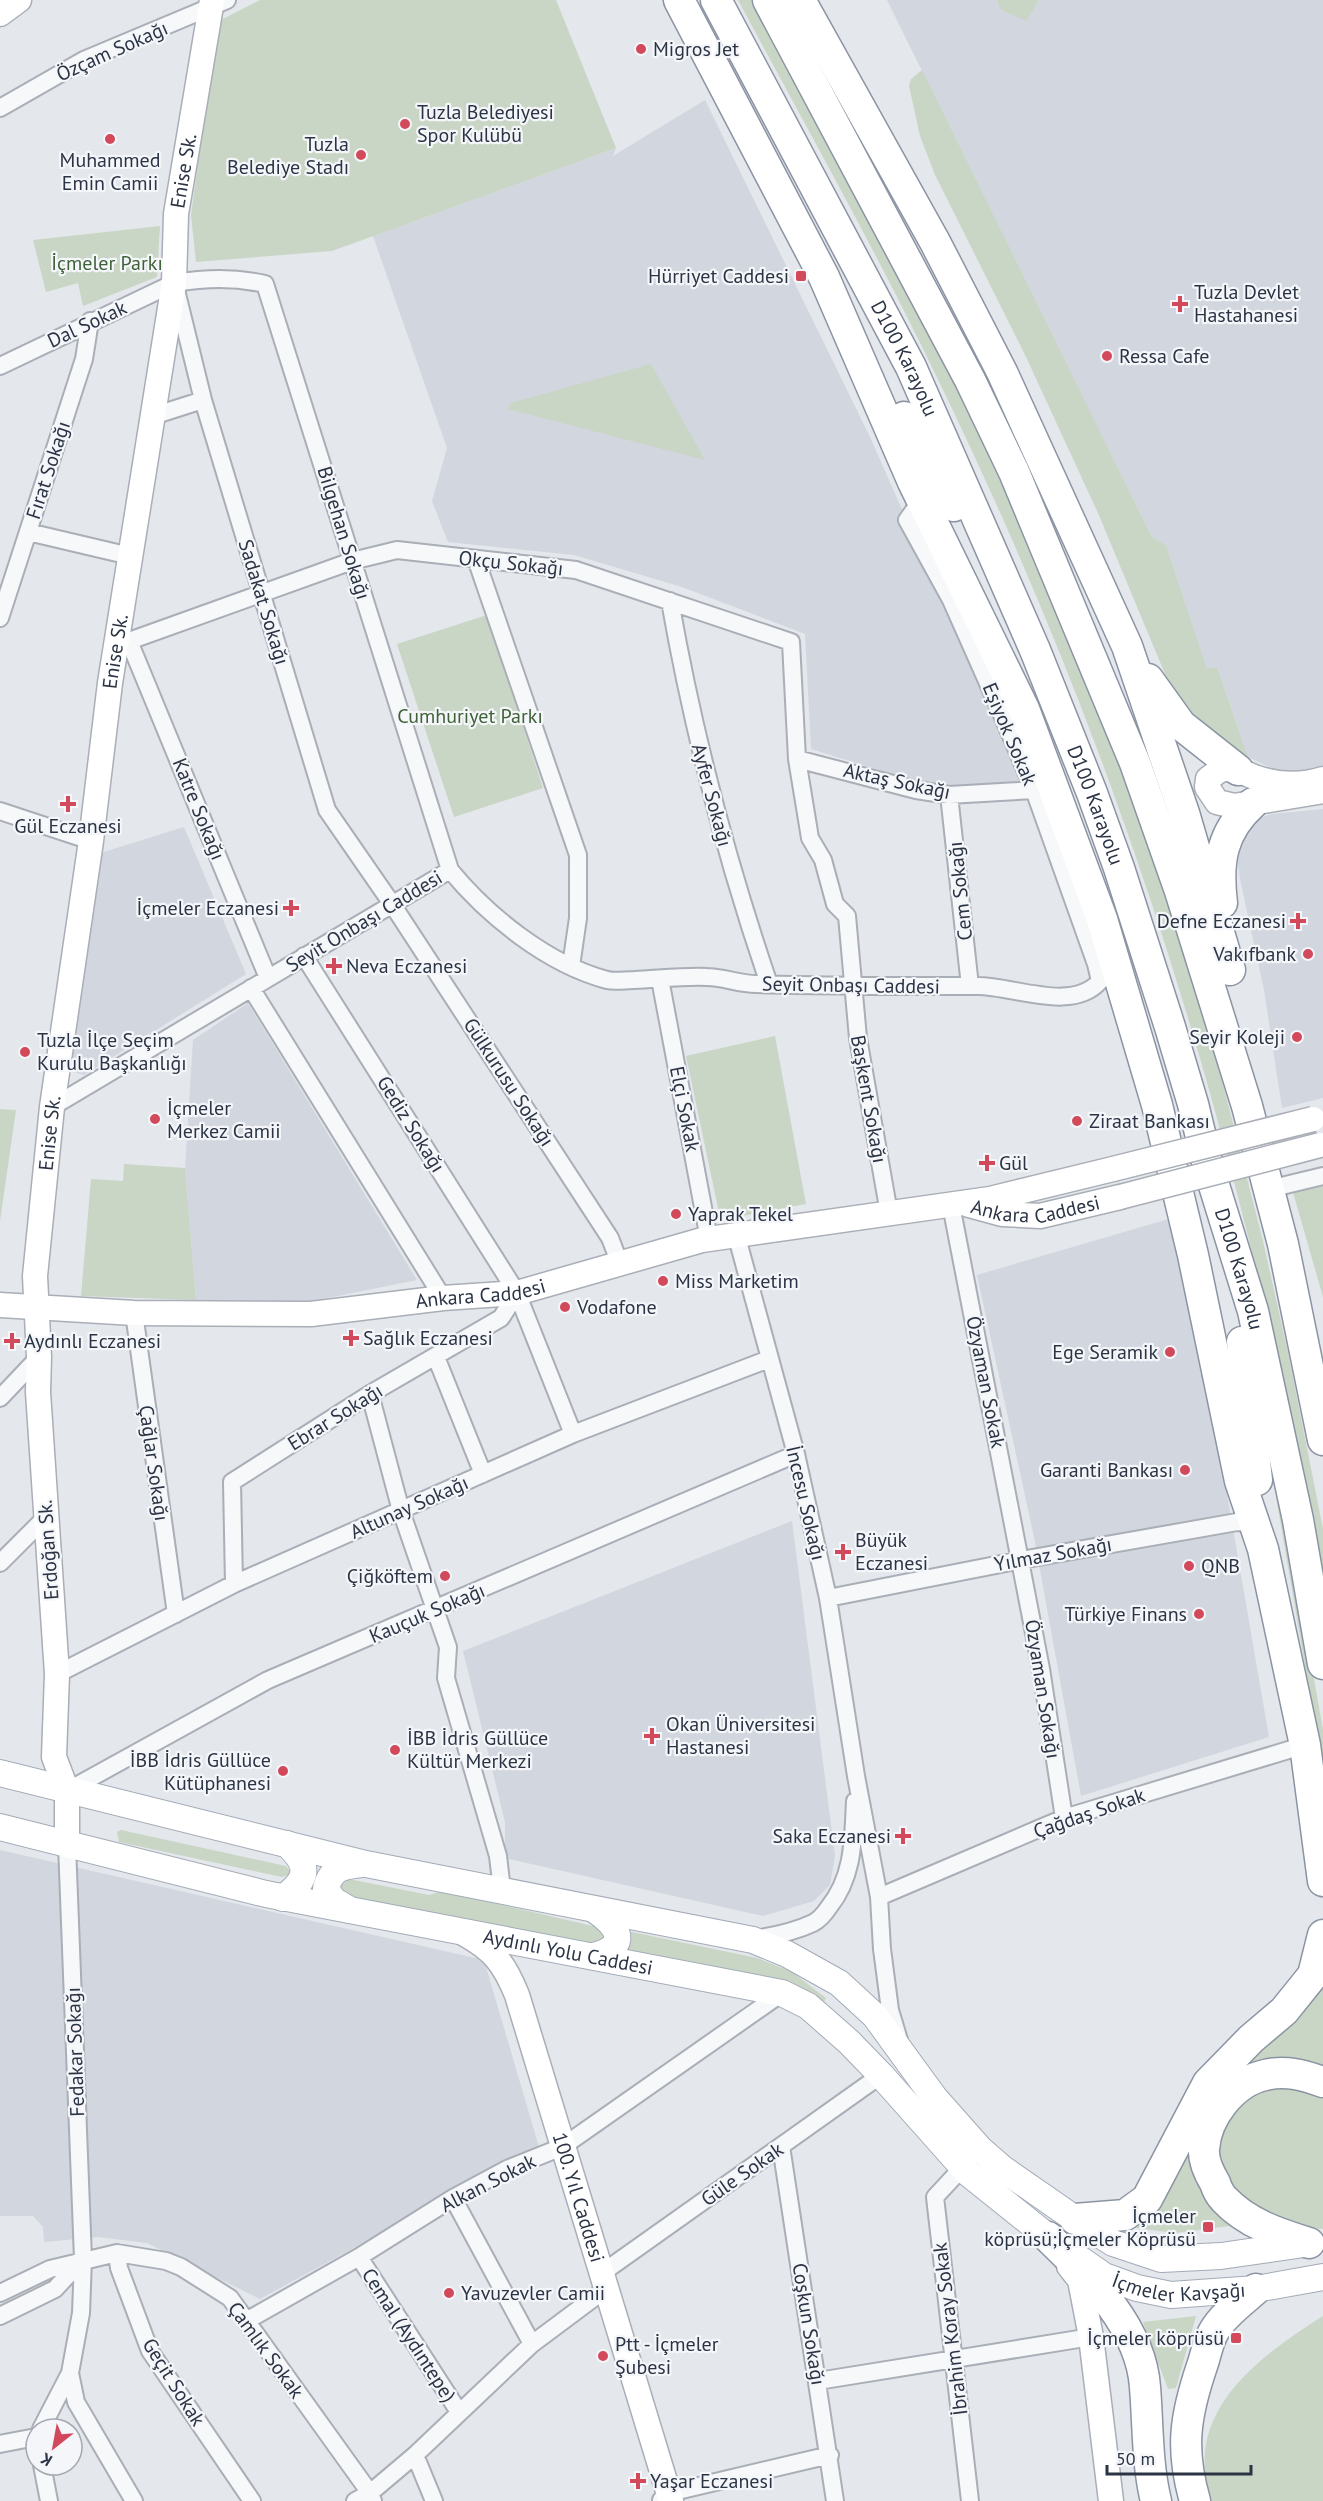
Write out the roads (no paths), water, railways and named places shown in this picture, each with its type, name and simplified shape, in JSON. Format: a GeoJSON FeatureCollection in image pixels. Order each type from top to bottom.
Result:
{"type":"FeatureCollection","features":[{"type":"Feature","properties":{"kind":"highway"},"geometry":{"type":"LineString","coordinates":[[679,0],[824,277],[1035,650]]}},
{"type":"Feature","properties":{"kind":"highway","name":"D100 Karayolu"},"geometry":{"type":"LineString","coordinates":[[716,0],[911,367],[1035,650],[1092,793],[1119,868],[1173,1038],[1208,1166],[1253,1311],[1298,1520],[1323,1664]]}},
{"type":"Feature","properties":{"kind":"highway"},"geometry":{"type":"LineString","coordinates":[[768,0],[970,380],[1014,472],[1135,764],[1180,891],[1247,1106],[1283,1244],[1323,1440]]}},
{"type":"Feature","properties":{"kind":"highway"},"geometry":{"type":"LineString","coordinates":[[800,0],[935,242],[1002,372],[1127,646],[1184,813],[1230,970]]}},
{"type":"Feature","properties":{"kind":"highway"},"geometry":{"type":"LineString","coordinates":[[824,277],[922,499],[1024,708],[1102,919],[1157,1105],[1193,1255],[1240,1481],[1263,1549]]}},
{"type":"Feature","properties":{"kind":"highway"},"geometry":{"type":"LineString","coordinates":[[1127,646],[1162,701],[1181,725],[1238,770]]}},
{"type":"Feature","properties":{"kind":"highway"},"geometry":{"type":"LineString","coordinates":[[1247,1106],[1219,879],[1220,862],[1227,835],[1233,824],[1252,803]]}},
{"type":"Feature","properties":{"kind":"highway"},"geometry":{"type":"LineString","coordinates":[[1208,1166],[1231,1271],[1244,1352],[1263,1549],[1305,1745],[1323,1881]]}},
{"type":"Feature","properties":{"kind":"highway"},"geometry":{"type":"LineString","coordinates":[[1283,1244],[1323,1357]]}},
{"type":"Feature","properties":{"kind":"highway"},"geometry":{"type":"LineString","coordinates":[[1075,2219],[1125,2215],[1147,2199],[1208,2083],[1251,2039],[1284,2011],[1312,1975],[1323,1935]]}},
{"type":"Feature","properties":{"kind":"highway"},"geometry":{"type":"LineString","coordinates":[[1316,2242],[1273,2232],[1243,2215],[1222,2198],[1208,2171],[1204,2150],[1208,2129],[1222,2105],[1231,2093],[1250,2080],[1265,2075],[1295,2073],[1323,2082]]}},
{"type":"Feature","properties":{"kind":"highway"},"geometry":{"type":"LineString","coordinates":[[1048,2237],[1088,2277],[1120,2316],[1136,2349],[1145,2386],[1151,2478],[1156,2501]]}},
{"type":"Feature","properties":{"kind":"highway"},"geometry":{"type":"LineString","coordinates":[[1194,2501],[1185,2458],[1185,2433],[1193,2392],[1213,2332],[1227,2315],[1256,2289]]}},
{"type":"Feature","properties":{"kind":"main road"},"geometry":{"type":"LineString","coordinates":[[0,1773],[366,1864],[753,1940]]}},
{"type":"Feature","properties":{"kind":"main road","name":"Aydınlı Yolu Caddesi"},"geometry":{"type":"LineString","coordinates":[[0,1827],[283,1898],[782,1993],[808,2007],[832,2026],[881,2075],[962,2168],[1048,2237]]}},
{"type":"Feature","properties":{"kind":"main road"},"geometry":{"type":"LineString","coordinates":[[283,1898],[300,1885],[303,1873],[300,1856],[287,1844]]}},
{"type":"Feature","properties":{"kind":"main road"},"geometry":{"type":"LineString","coordinates":[[350,1910],[333,1900],[326,1888],[329,1878],[343,1866],[366,1864]]}},
{"type":"Feature","properties":{"kind":"main road"},"geometry":{"type":"LineString","coordinates":[[593,1956],[608,1952],[615,1947],[618,1937],[610,1920],[595,1910]]}},
{"type":"Feature","properties":{"kind":"main road","name":"İçmeler Kavşağı"},"geometry":{"type":"LineString","coordinates":[[753,1940],[788,1954],[839,1983],[875,2016],[934,2097],[980,2149],[1003,2169],[1113,2243],[1161,2259],[1221,2256],[1316,2242]]}},
{"type":"Feature","properties":{"kind":"main road","name":"İçmeler Kavşağı"},"geometry":{"type":"LineString","coordinates":[[1048,2237],[1104,2276],[1137,2288],[1180,2295],[1256,2289],[1323,2277]]}},
{"type":"Feature","properties":{"kind":"street"},"geometry":{"type":"LineString","coordinates":[[0,14],[19,0]]}},
{"type":"Feature","properties":{"kind":"street","name":"Özçam Sokağı"},"geometry":{"type":"LineString","coordinates":[[0,108],[84,60],[217,3]]}},
{"type":"Feature","properties":{"kind":"street","name":"Enise Sk."},"geometry":{"type":"LineString","coordinates":[[37,1306],[35,1276],[52,1107],[91,841],[110,683],[124,640],[130,556],[174,283],[176,214],[217,3]]}},
{"type":"Feature","properties":{"kind":"street","name":"Bilgehan Sokağı"},"geometry":{"type":"LineString","coordinates":[[174,283],[204,278],[236,278],[265,284],[450,870]]}},
{"type":"Feature","properties":{"kind":"street","name":"Dal Sokak"},"geometry":{"type":"LineString","coordinates":[[0,366],[90,321],[174,283]]}},
{"type":"Feature","properties":{"kind":"street","name":"Sadakat Sokağı"},"geometry":{"type":"LineString","coordinates":[[174,283],[203,400],[327,810],[392,904]]}},
{"type":"Feature","properties":{"kind":"street","name":"Fırat Sokağı"},"geometry":{"type":"LineString","coordinates":[[0,618],[84,358],[90,321]]}},
{"type":"Feature","properties":{"kind":"street"},"geometry":{"type":"LineString","coordinates":[[153,416],[203,400]]}},
{"type":"Feature","properties":{"kind":"street","name":"Eşiyok Sokak"},"geometry":{"type":"LineString","coordinates":[[922,499],[907,520],[951,600],[1034,790],[1100,981]]}},
{"type":"Feature","properties":{"kind":"street"},"geometry":{"type":"LineString","coordinates":[[28,532],[130,556]]}},
{"type":"Feature","properties":{"kind":"street","name":"Okçu Sokağı"},"geometry":{"type":"LineString","coordinates":[[124,640],[352,561],[396,550],[576,570],[791,642],[797,759]]}},
{"type":"Feature","properties":{"kind":"street"},"geometry":{"type":"LineString","coordinates":[[477,559],[578,855],[578,918],[571,966]]}},
{"type":"Feature","properties":{"kind":"street","name":"Ayfer Sokağı"},"geometry":{"type":"LineString","coordinates":[[670,601],[685,691],[706,776],[740,900],[769,984]]}},
{"type":"Feature","properties":{"kind":"street","name":"Katre Sokağı"},"geometry":{"type":"LineString","coordinates":[[124,640],[268,978]]}},
{"type":"Feature","properties":{"kind":"street","name":"Aktaş Sokağı"},"geometry":{"type":"LineString","coordinates":[[797,759],[916,790],[949,795],[1034,790]]}},
{"type":"Feature","properties":{"kind":"street","name":"Başkent Sokağı"},"geometry":{"type":"LineString","coordinates":[[797,759],[810,838],[822,860],[835,904],[848,916],[858,1038],[889,1213]]}},
{"type":"Feature","properties":{"kind":"street"},"geometry":{"type":"LineString","coordinates":[[1323,779],[1287,784],[1257,778],[1238,770],[1221,769],[1208,779],[1207,788],[1217,802],[1226,806],[1323,791]]}},
{"type":"Feature","properties":{"kind":"street","name":"Cem Sokağı"},"geometry":{"type":"LineString","coordinates":[[949,795],[970,986]]}},
{"type":"Feature","properties":{"kind":"street"},"geometry":{"type":"LineString","coordinates":[[0,811],[91,841]]}},
{"type":"Feature","properties":{"kind":"street","name":"Seyit Onbaşı Caddesi"},"geometry":{"type":"LineString","coordinates":[[52,1107],[450,870],[471,896],[525,941],[571,966],[609,981],[708,976],[753,984],[970,986],[1066,998],[1094,988],[1100,981]]}},
{"type":"Feature","properties":{"kind":"street","name":"Gülkurusu Sokağı"},"geometry":{"type":"LineString","coordinates":[[392,904],[610,1238],[620,1264]]}},
{"type":"Feature","properties":{"kind":"street","name":"Gediz Sokağı"},"geometry":{"type":"LineString","coordinates":[[304,956],[517,1293],[573,1434]]}},
{"type":"Feature","properties":{"kind":"street","name":"Elçi Sokak"},"geometry":{"type":"LineString","coordinates":[[660,979],[709,1239]]}},
{"type":"Feature","properties":{"kind":"street"},"geometry":{"type":"LineString","coordinates":[[251,988],[443,1298]]}},
{"type":"Feature","properties":{"kind":"street","name":"Ankara Caddesi"},"geometry":{"type":"LineString","coordinates":[[0,1305],[134,1313],[311,1314],[443,1298],[517,1293],[709,1239],[990,1198],[1318,1117]]}},
{"type":"Feature","properties":{"kind":"street","name":"Ankara Caddesi"},"geometry":{"type":"LineString","coordinates":[[951,1205],[978,1207],[1002,1214],[1040,1216],[1322,1144]]}},
{"type":"Feature","properties":{"kind":"street"},"geometry":{"type":"LineString","coordinates":[[1269,1190],[1323,1176]]}},
{"type":"Feature","properties":{"kind":"street","name":"Özyaman Sokak"},"geometry":{"type":"LineString","coordinates":[[951,1205],[1021,1560]]}},
{"type":"Feature","properties":{"kind":"street"},"geometry":{"type":"LineString","coordinates":[[957,1236],[961,1220],[966,1215],[982,1212],[1002,1214]]}},
{"type":"Feature","properties":{"kind":"street","name":"İncesu Sokağı"},"geometry":{"type":"LineString","coordinates":[[736,1234],[796,1454],[828,1598],[856,1776]]}},
{"type":"Feature","properties":{"kind":"street","name":"Ebrar Sokağı"},"geometry":{"type":"LineString","coordinates":[[234,1584],[232,1482],[370,1394],[501,1318],[517,1293]]}},
{"type":"Feature","properties":{"kind":"street","name":"Erdoğan Sk."},"geometry":{"type":"LineString","coordinates":[[37,1306],[38,1392],[57,1674],[54,1757],[67,1791]]}},
{"type":"Feature","properties":{"kind":"street","name":"Çağlar Sokağı"},"geometry":{"type":"LineString","coordinates":[[134,1313],[176,1614]]}},
{"type":"Feature","properties":{"kind":"street"},"geometry":{"type":"LineString","coordinates":[[0,1398],[39,1357]]}},
{"type":"Feature","properties":{"kind":"street"},"geometry":{"type":"LineString","coordinates":[[436,1357],[483,1474]]}},
{"type":"Feature","properties":{"kind":"street","name":"Altunay Sokağı"},"geometry":{"type":"LineString","coordinates":[[57,1674],[234,1584],[573,1434],[769,1359]]}},
{"type":"Feature","properties":{"kind":"street"},"geometry":{"type":"LineString","coordinates":[[370,1394],[401,1511],[448,1647],[446,1678],[498,1856],[502,1890]]}},
{"type":"Feature","properties":{"kind":"street","name":"Kauçuk Sokağı"},"geometry":{"type":"LineString","coordinates":[[67,1791],[268,1680],[796,1454]]}},
{"type":"Feature","properties":{"kind":"street"},"geometry":{"type":"LineString","coordinates":[[0,1563],[45,1518]]}},
{"type":"Feature","properties":{"kind":"street","name":"Yılmaz Sokağı"},"geometry":{"type":"LineString","coordinates":[[828,1598],[1021,1560],[1237,1522],[1247,1523],[1256,1528],[1263,1549]]}},
{"type":"Feature","properties":{"kind":"street","name":"Özyaman Sokağı"},"geometry":{"type":"LineString","coordinates":[[1021,1560],[1041,1669],[1064,1818]]}},
{"type":"Feature","properties":{"kind":"street","name":"Çağdaş Sokak"},"geometry":{"type":"LineString","coordinates":[[879,1897],[1064,1818],[1305,1745]]}},
{"type":"Feature","properties":{"kind":"street"},"geometry":{"type":"LineString","coordinates":[[856,1776],[879,1897],[882,1949],[890,2010],[908,2064]]}},
{"type":"Feature","properties":{"kind":"street"},"geometry":{"type":"LineString","coordinates":[[753,1940],[795,1930],[815,1922],[836,1899],[846,1879],[853,1850],[856,1776]]}},
{"type":"Feature","properties":{"kind":"street"},"geometry":{"type":"LineString","coordinates":[[67,1791],[67,1845]]}},
{"type":"Feature","properties":{"kind":"street","name":"Fedakar Sokağı"},"geometry":{"type":"LineString","coordinates":[[67,1845],[83,2259],[81,2313],[70,2373]]}},
{"type":"Feature","properties":{"kind":"street"},"geometry":{"type":"LineString","coordinates":[[458,1931],[484,1944],[499,1958],[517,1995]]}},
{"type":"Feature","properties":{"kind":"street"},"geometry":{"type":"LineString","coordinates":[[517,1995],[516,1967],[523,1955],[533,1950],[556,1950]]}},
{"type":"Feature","properties":{"kind":"street","name":"Alkan Sokak"},"geometry":{"type":"LineString","coordinates":[[246,2321],[359,2257],[453,2198],[507,2169],[562,2147],[782,1993]]}},
{"type":"Feature","properties":{"kind":"street","name":"100. Yıl Caddesi"},"geometry":{"type":"LineString","coordinates":[[517,1995],[605,2281],[667,2498]]}},
{"type":"Feature","properties":{"kind":"street","name":"Güle Sokak"},"geometry":{"type":"LineString","coordinates":[[355,2501],[372,2497],[531,2344],[605,2281],[781,2146],[881,2075]]}},
{"type":"Feature","properties":{"kind":"street","name":"Coşkun Sokağı"},"geometry":{"type":"LineString","coordinates":[[781,2146],[836,2501]]}},
{"type":"Feature","properties":{"kind":"street","name":"İbrahim Koray Sokak"},"geometry":{"type":"LineString","coordinates":[[962,2168],[935,2197],[970,2501]]}},
{"type":"Feature","properties":{"kind":"street"},"geometry":{"type":"LineString","coordinates":[[453,2198],[531,2344]]}},
{"type":"Feature","properties":{"kind":"street"},"geometry":{"type":"LineString","coordinates":[[1048,2237],[1080,2280],[1091,2337],[1111,2501]]}},
{"type":"Feature","properties":{"kind":"street","name":"Çamlık Sokak"},"geometry":{"type":"LineString","coordinates":[[0,2293],[50,2269],[83,2259],[117,2253],[166,2261],[181,2267],[230,2298],[372,2497]]}},
{"type":"Feature","properties":{"kind":"street","name":"Geçit Sokak"},"geometry":{"type":"LineString","coordinates":[[117,2253],[119,2268],[150,2351],[252,2501]]}},
{"type":"Feature","properties":{"kind":"street","name":"Cemal (Aydıntepe)"},"geometry":{"type":"LineString","coordinates":[[359,2257],[459,2412]]}},
{"type":"Feature","properties":{"kind":"street"},"geometry":{"type":"LineString","coordinates":[[0,2316],[55,2289],[83,2259]]}},
{"type":"Feature","properties":{"kind":"street"},"geometry":{"type":"LineString","coordinates":[[818,2381],[1091,2337]]}},
{"type":"Feature","properties":{"kind":"street"},"geometry":{"type":"LineString","coordinates":[[47,2417],[70,2373]]}},
{"type":"Feature","properties":{"kind":"street"},"geometry":{"type":"LineString","coordinates":[[70,2373],[76,2402],[134,2501]]}},
{"type":"Feature","properties":{"kind":"street"},"geometry":{"type":"LineString","coordinates":[[0,2444],[24,2439]]}},
{"type":"Feature","properties":{"kind":"street"},"geometry":{"type":"LineString","coordinates":[[415,2455],[434,2501]]}},
{"type":"Feature","properties":{"kind":"street"},"geometry":{"type":"LineString","coordinates":[[667,2498],[830,2455]]}},
{"type":"Feature","properties":{"kind":"street"},"geometry":{"type":"LineString","coordinates":[[44,2477],[49,2501]]}},
{"type":"Feature","properties":{"kind":"place","name":"Migros Jet"},"geometry":{"type":"Point","coordinates":[641,49]}},
{"type":"Feature","properties":{"kind":"place","name":"Tuzla Belediyesi Spor Kulübü"},"geometry":{"type":"Point","coordinates":[405,124]}},
{"type":"Feature","properties":{"kind":"place","name":"Muhammed Emin Camii"},"geometry":{"type":"Point","coordinates":[110,139]}},
{"type":"Feature","properties":{"kind":"place","name":"Tuzla Belediye Stadı"},"geometry":{"type":"Point","coordinates":[361,155]}},
{"type":"Feature","properties":{"kind":"place","name":"Hürriyet Caddesi"},"geometry":{"type":"Point","coordinates":[801,276]}},
{"type":"Feature","properties":{"kind":"place","name":"Tuzla Devlet Hastahanesi"},"geometry":{"type":"Point","coordinates":[1180,304]}},
{"type":"Feature","properties":{"kind":"place","name":"Ressa Cafe"},"geometry":{"type":"Point","coordinates":[1107,356]}},
{"type":"Feature","properties":{"kind":"place","name":"Gül Eczanesi"},"geometry":{"type":"Point","coordinates":[68,804]}},
{"type":"Feature","properties":{"kind":"place","name":"İçmeler Eczanesi"},"geometry":{"type":"Point","coordinates":[291,908]}},
{"type":"Feature","properties":{"kind":"place","name":"Defne Eczanesi"},"geometry":{"type":"Point","coordinates":[1298,921]}},
{"type":"Feature","properties":{"kind":"place","name":"Vakıfbank"},"geometry":{"type":"Point","coordinates":[1308,954]}},
{"type":"Feature","properties":{"kind":"place","name":"Neva Eczanesi"},"geometry":{"type":"Point","coordinates":[334,966]}},
{"type":"Feature","properties":{"kind":"place","name":"Seyir Koleji"},"geometry":{"type":"Point","coordinates":[1297,1037]}},
{"type":"Feature","properties":{"kind":"place","name":"Tuzla İlçe Seçim Kurulu Başkanlığı"},"geometry":{"type":"Point","coordinates":[25,1052]}},
{"type":"Feature","properties":{"kind":"place","name":"İçmeler Merkez Camii"},"geometry":{"type":"Point","coordinates":[155,1119]}},
{"type":"Feature","properties":{"kind":"place","name":"Ziraat Bankası"},"geometry":{"type":"Point","coordinates":[1077,1121]}},
{"type":"Feature","properties":{"kind":"place","name":"Gül"},"geometry":{"type":"Point","coordinates":[987,1163]}},
{"type":"Feature","properties":{"kind":"place","name":"Yaprak Tekel"},"geometry":{"type":"Point","coordinates":[676,1214]}},
{"type":"Feature","properties":{"kind":"place","name":"Miss Marketim"},"geometry":{"type":"Point","coordinates":[663,1281]}},
{"type":"Feature","properties":{"kind":"place","name":"Vodafone"},"geometry":{"type":"Point","coordinates":[565,1307]}},
{"type":"Feature","properties":{"kind":"place","name":"Sağlık Eczanesi"},"geometry":{"type":"Point","coordinates":[351,1338]}},
{"type":"Feature","properties":{"kind":"place","name":"Aydınlı Eczanesi"},"geometry":{"type":"Point","coordinates":[12,1341]}},
{"type":"Feature","properties":{"kind":"place","name":"Ege Seramik"},"geometry":{"type":"Point","coordinates":[1170,1352]}},
{"type":"Feature","properties":{"kind":"place","name":"Garanti Bankası"},"geometry":{"type":"Point","coordinates":[1185,1470]}},
{"type":"Feature","properties":{"kind":"place","name":"Büyük Eczanesi"},"geometry":{"type":"Point","coordinates":[843,1552]}},
{"type":"Feature","properties":{"kind":"place","name":"QNB"},"geometry":{"type":"Point","coordinates":[1189,1566]}},
{"type":"Feature","properties":{"kind":"place","name":"Çiğköftem"},"geometry":{"type":"Point","coordinates":[445,1576]}},
{"type":"Feature","properties":{"kind":"place","name":"Türkiye Finans"},"geometry":{"type":"Point","coordinates":[1199,1614]}},
{"type":"Feature","properties":{"kind":"place","name":"Okan Üniversitesi Hastanesi"},"geometry":{"type":"Point","coordinates":[652,1736]}},
{"type":"Feature","properties":{"kind":"place","name":"İBB İdris Güllüce Kültür Merkezi"},"geometry":{"type":"Point","coordinates":[395,1750]}},
{"type":"Feature","properties":{"kind":"place","name":"İBB İdris Güllüce Kütüphanesi"},"geometry":{"type":"Point","coordinates":[283,1771]}},
{"type":"Feature","properties":{"kind":"place","name":"Saka Eczanesi"},"geometry":{"type":"Point","coordinates":[903,1836]}},
{"type":"Feature","properties":{"kind":"place","name":"İçmeler köprüsü;İçmeler Köprüsü"},"geometry":{"type":"Point","coordinates":[1208,2227]}},
{"type":"Feature","properties":{"kind":"place","name":"Yavuzevler Camii"},"geometry":{"type":"Point","coordinates":[449,2293]}},
{"type":"Feature","properties":{"kind":"place","name":"İçmeler köprüsü"},"geometry":{"type":"Point","coordinates":[1236,2338]}},
{"type":"Feature","properties":{"kind":"place","name":"Ptt - İçmeler Şubesi"},"geometry":{"type":"Point","coordinates":[603,2356]}},
{"type":"Feature","properties":{"kind":"place","name":"Yaşar Eczanesi"},"geometry":{"type":"Point","coordinates":[638,2481]}},
{"type":"Feature","properties":{"kind":"park label","name":"İçmeler Parkı"},"geometry":{"type":"Point","coordinates":[107,263]}},
{"type":"Feature","properties":{"kind":"park label","name":"Cumhuriyet Parkı"},"geometry":{"type":"Point","coordinates":[470,716]}}]}
